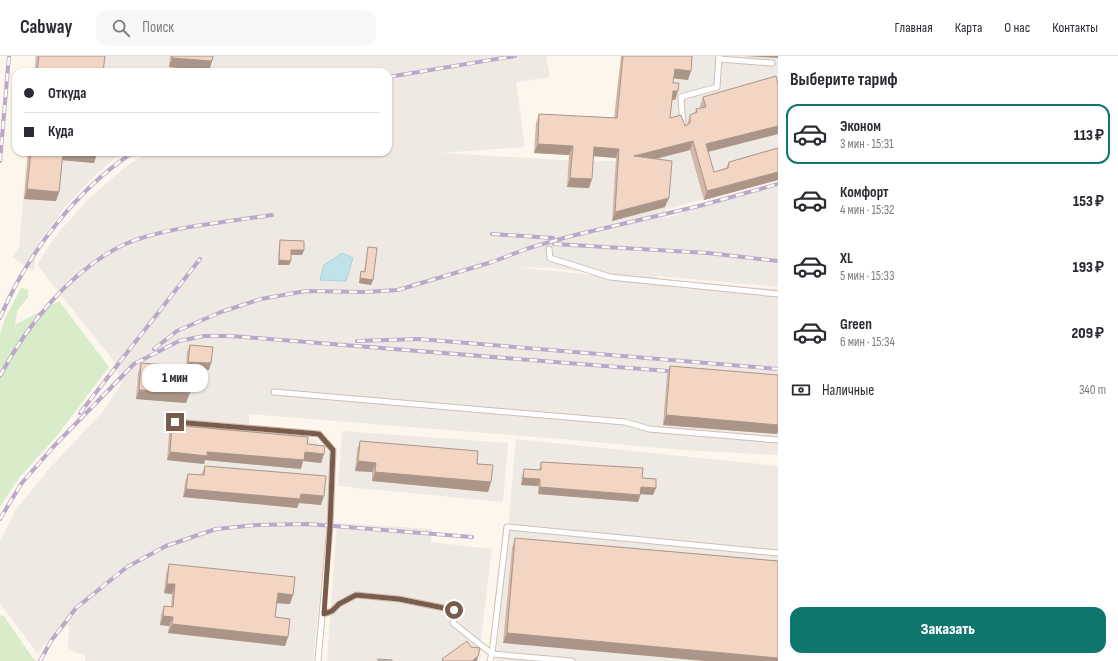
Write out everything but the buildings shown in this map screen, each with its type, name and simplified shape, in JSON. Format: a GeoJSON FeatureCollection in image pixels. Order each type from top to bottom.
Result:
{"type":"FeatureCollection","features":[{"type":"Feature","properties":{"kind":"lane"},"geometry":{"type":"LineString","coordinates":[[683,131],[681,97],[717,87],[719,58],[772,63]]}},
{"type":"Feature","properties":{"kind":"lane"},"geometry":{"type":"LineString","coordinates":[[549,249],[550,258],[610,277],[778,294]]}},
{"type":"Feature","properties":{"kind":"lane"},"geometry":{"type":"LineString","coordinates":[[274,392],[625,422],[649,429],[778,440]]}},
{"type":"Feature","properties":{"kind":"lane"},"geometry":{"type":"LineString","coordinates":[[175,422],[319,434],[333,450],[324,614],[318,661]]}},
{"type":"Feature","properties":{"kind":"lane"},"geometry":{"type":"LineString","coordinates":[[490,661],[507,527],[778,553]]}},
{"type":"Feature","properties":{"kind":"lane"},"geometry":{"type":"LineString","coordinates":[[324,614],[332,611],[339,604],[356,595],[399,599],[454,610],[453,623],[492,654],[572,661]]}},
{"type":"Feature","properties":{"kind":"shaded area"},"geometry":{"type":"Polygon","coordinates":[[[35,56],[546,56],[550,77],[516,82],[525,147],[440,153],[563,160],[646,162],[656,56],[778,56],[778,180],[666,209],[665,218],[778,185],[778,287],[658,276],[657,280],[778,289],[778,455],[680,450],[249,414],[249,434],[314,439],[330,453],[326,535],[313,661],[85,661],[85,654],[75,653],[68,647],[69,625],[43,645],[38,654],[0,604],[0,541],[16,509],[50,468],[105,409],[122,383],[113,360],[37,265],[58,233],[88,199],[128,165],[143,156],[392,156],[392,68],[34,68],[35,56]],[[515,267],[610,277],[645,279],[552,268],[515,267]]]}},
{"type":"Feature","properties":{"kind":"shaded area"},"geometry":{"type":"Polygon","coordinates":[[[27,156],[117,156],[89,181],[65,207],[39,242],[33,271],[12,257],[19,247],[27,156]]]}},
{"type":"Feature","properties":{"kind":"shaded area"},"geometry":{"type":"Polygon","coordinates":[[[342,431],[508,443],[503,502],[338,486],[342,431]]]}},
{"type":"Feature","properties":{"kind":"shaded area"},"geometry":{"type":"Polygon","coordinates":[[[516,439],[778,466],[778,661],[496,661],[516,439]]]}},
{"type":"Feature","properties":{"kind":"shaded area"},"geometry":{"type":"Polygon","coordinates":[[[337,523],[432,529],[431,542],[492,549],[480,646],[481,657],[479,661],[327,661],[337,523]]]}},
{"type":"Feature","properties":{"kind":"green space"},"geometry":{"type":"Polygon","coordinates":[[[21,288],[28,289],[28,297],[17,311],[15,325],[59,301],[109,367],[56,437],[19,478],[0,507],[0,334],[5,318],[21,288]]]}},
{"type":"Feature","properties":{"kind":"green space"},"geometry":{"type":"Polygon","coordinates":[[[0,615],[4,616],[32,657],[37,661],[0,661],[0,615]]]}},
{"type":"Feature","properties":{"kind":"water"},"geometry":{"type":"Polygon","coordinates":[[[342,253],[353,258],[346,281],[320,280],[324,265],[342,253]]]}},
{"type":"Feature","properties":{"kind":"railway"},"geometry":{"type":"LineString","coordinates":[[0,161],[9,56]]}},
{"type":"Feature","properties":{"kind":"railway"},"geometry":{"type":"LineString","coordinates":[[392,76],[515,56]]}},
{"type":"Feature","properties":{"kind":"railway"},"geometry":{"type":"LineString","coordinates":[[0,318],[24,271],[55,225],[93,184],[128,156]]}},
{"type":"Feature","properties":{"kind":"railway"},"geometry":{"type":"LineString","coordinates":[[154,349],[177,331],[221,312],[261,299],[306,291],[364,292],[398,290],[492,262],[529,248],[571,236],[699,206],[778,184]]}},
{"type":"Feature","properties":{"kind":"railway"},"geometry":{"type":"LineString","coordinates":[[0,376],[23,338],[52,301],[85,269],[104,256],[123,245],[176,229],[272,215]]}},
{"type":"Feature","properties":{"kind":"railway"},"geometry":{"type":"LineString","coordinates":[[492,234],[553,238]]}},
{"type":"Feature","properties":{"kind":"railway"},"geometry":{"type":"LineString","coordinates":[[554,244],[708,253],[778,261]]}},
{"type":"Feature","properties":{"kind":"railway"},"geometry":{"type":"LineString","coordinates":[[80,413],[200,259]]}},
{"type":"Feature","properties":{"kind":"railway"},"geometry":{"type":"LineString","coordinates":[[0,519],[21,484],[54,446],[134,364],[179,341],[204,336],[231,336],[680,372]]}},
{"type":"Feature","properties":{"kind":"railway"},"geometry":{"type":"LineString","coordinates":[[357,341],[419,339],[778,369]]}},
{"type":"Feature","properties":{"kind":"railway"},"geometry":{"type":"LineString","coordinates":[[40,661],[51,641],[76,608],[127,567],[166,546],[216,529],[257,525],[308,524],[472,537]]}},
{"type":"Feature","properties":{"kind":"route"},"geometry":{"type":"LineString","coordinates":[[175,422],[319,434],[333,450],[324,614],[332,611],[339,604],[356,595],[399,599],[454,610]]}}]}
